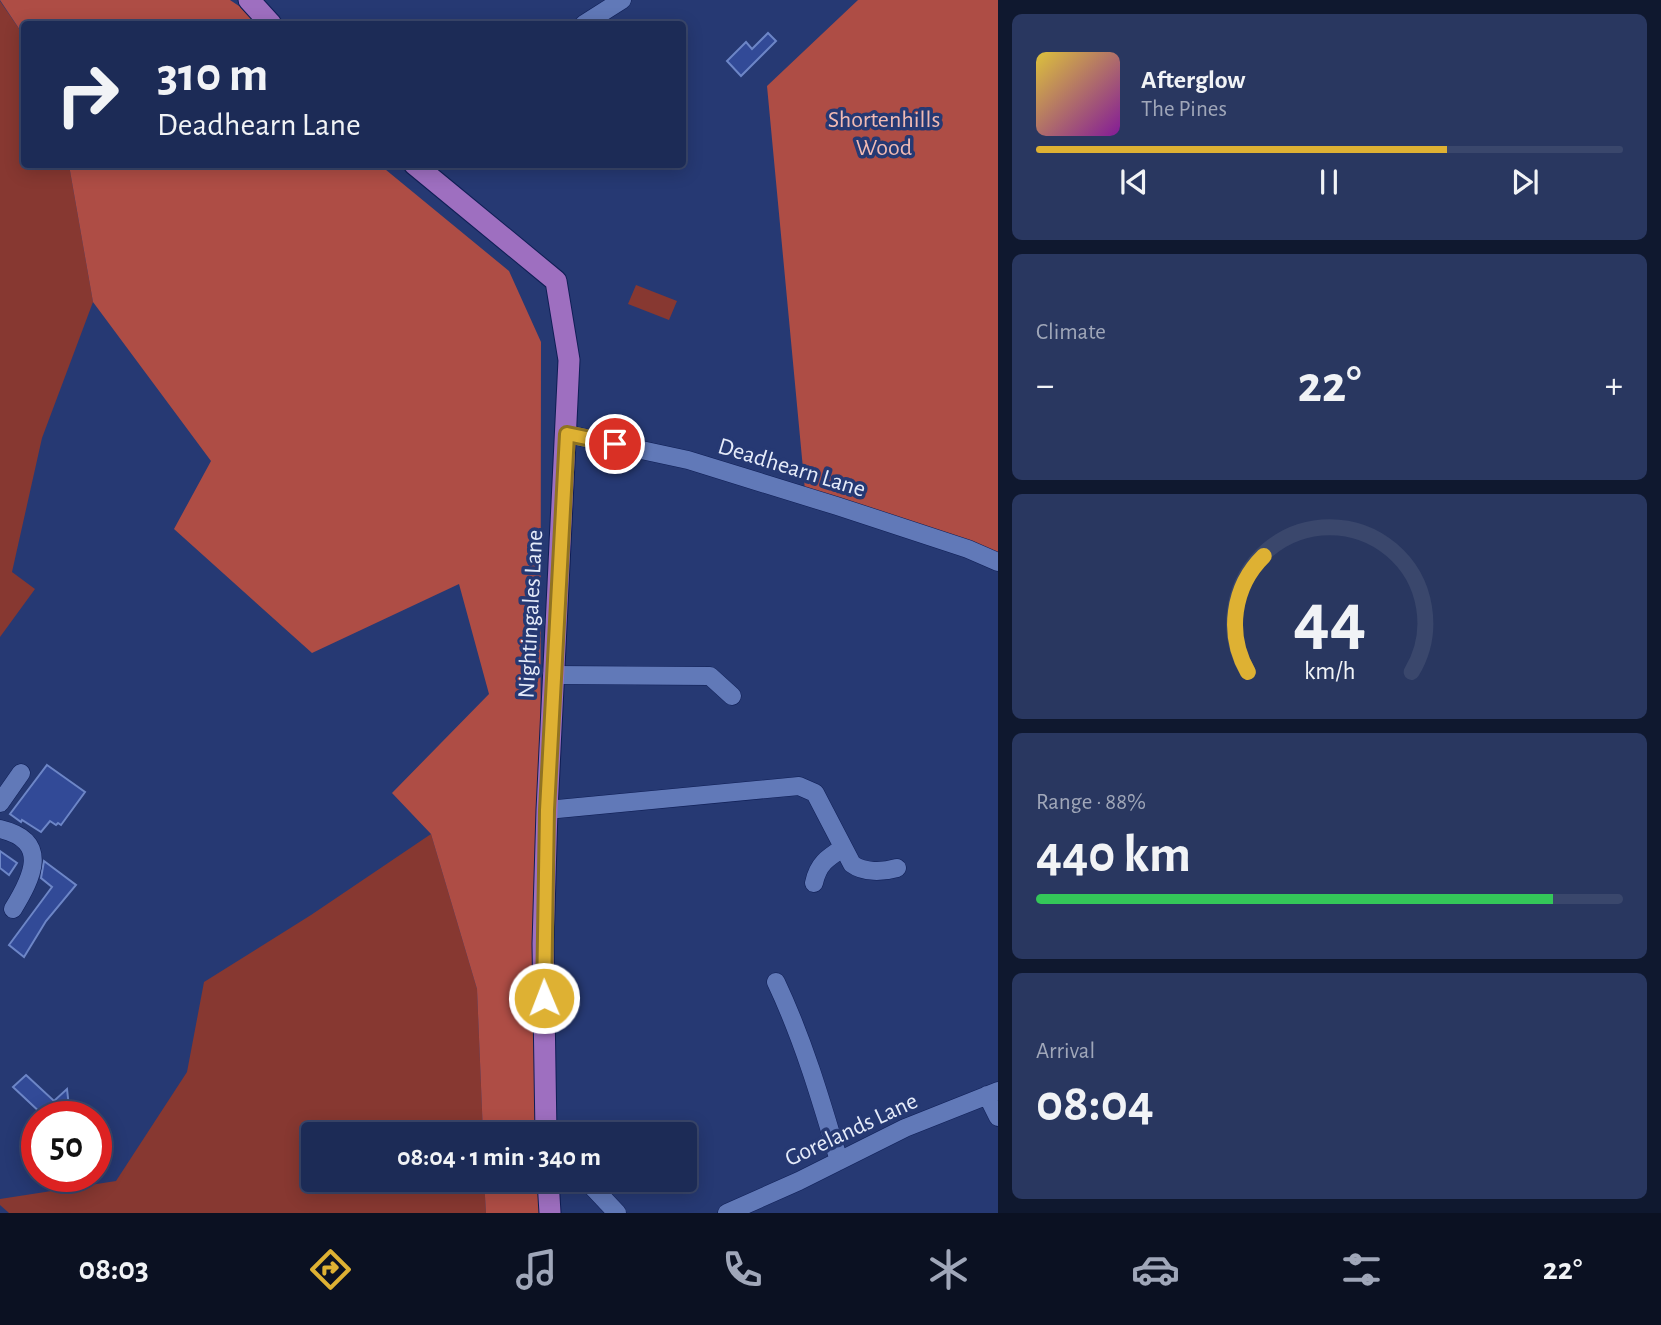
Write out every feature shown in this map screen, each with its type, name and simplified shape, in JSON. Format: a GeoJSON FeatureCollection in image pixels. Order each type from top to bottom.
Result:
{"type":"FeatureCollection","features":[{"type":"Feature","properties":{"kind":"main road"},"geometry":{"type":"LineString","coordinates":[[249,0],[268,21]]}},
{"type":"Feature","properties":{"kind":"main road","name":"Nightingales Lane"},"geometry":{"type":"LineString","coordinates":[[419,168],[556,281],[569,360],[547,810],[543,944],[546,1122]]}},
{"type":"Feature","properties":{"kind":"main road"},"geometry":{"type":"LineString","coordinates":[[549,1192],[550,1213]]}},
{"type":"Feature","properties":{"kind":"street"},"geometry":{"type":"LineString","coordinates":[[587,21],[599,7],[622,0]]}},
{"type":"Feature","properties":{"kind":"street","name":"Deadhearn Lane"},"geometry":{"type":"LineString","coordinates":[[567,434],[688,460],[968,549],[998,562]]}},
{"type":"Feature","properties":{"kind":"street"},"geometry":{"type":"LineString","coordinates":[[553,675],[710,676],[732,696]]}},
{"type":"Feature","properties":{"kind":"street"},"geometry":{"type":"LineString","coordinates":[[0,803],[21,773]]}},
{"type":"Feature","properties":{"kind":"street"},"geometry":{"type":"LineString","coordinates":[[547,810],[799,786],[815,793],[852,864],[858,869],[885,872],[897,868]]}},
{"type":"Feature","properties":{"kind":"street"},"geometry":{"type":"LineString","coordinates":[[0,830],[14,834],[33,852],[31,877],[13,909]]}},
{"type":"Feature","properties":{"kind":"street"},"geometry":{"type":"LineString","coordinates":[[814,883],[817,868],[825,859],[843,848]]}},
{"type":"Feature","properties":{"kind":"street"},"geometry":{"type":"LineString","coordinates":[[776,982],[792,1015],[839,1161]]}},
{"type":"Feature","properties":{"kind":"street"},"geometry":{"type":"LineString","coordinates":[[992,1093],[998,1116]]}},
{"type":"Feature","properties":{"kind":"street","name":"Gorelands Lane"},"geometry":{"type":"LineString","coordinates":[[727,1213],[905,1128],[992,1093]]}},
{"type":"Feature","properties":{"kind":"street"},"geometry":{"type":"LineString","coordinates":[[597,1192],[617,1213]]}},
{"type":"Feature","properties":{"kind":"shaded area"},"geometry":{"type":"Polygon","coordinates":[[[0,1],[21,32],[21,168],[70,168],[93,302],[42,438],[12,572],[35,589],[0,637],[0,1]]]}},
{"type":"Feature","properties":{"kind":"shaded area"},"geometry":{"type":"Polygon","coordinates":[[[636,285],[677,301],[669,320],[628,304],[636,285]]]}},
{"type":"Feature","properties":{"kind":"shaded area"},"geometry":{"type":"Polygon","coordinates":[[[431,834],[477,989],[483,1122],[301,1122],[301,1192],[485,1192],[486,1213],[9,1213],[0,1205],[0,1199],[45,1192],[112,1192],[112,1182],[116,1181],[187,1072],[204,982],[311,915],[431,834]]]}},
{"type":"Feature","properties":{"kind":"green space"},"geometry":{"type":"Polygon","coordinates":[[[0,0],[230,0],[253,21],[21,21],[21,32],[0,0]]]}},
{"type":"Feature","properties":{"kind":"green space","name":"Shortenhills Wood"},"geometry":{"type":"Polygon","coordinates":[[[858,0],[998,0],[998,555],[805,490],[767,86],[858,0]]]}},
{"type":"Feature","properties":{"kind":"green space"},"geometry":{"type":"Polygon","coordinates":[[[70,168],[384,168],[509,271],[541,342],[540,1122],[483,1122],[477,989],[431,834],[392,793],[489,694],[459,584],[312,653],[174,529],[211,461],[93,302],[70,168]]]}},
{"type":"Feature","properties":{"kind":"green space"},"geometry":{"type":"Polygon","coordinates":[[[485,1192],[540,1192],[540,1213],[486,1213],[485,1192]]]}},
{"type":"Feature","properties":{"kind":"building"},"geometry":{"type":"Polygon","coordinates":[[[768,33],[776,41],[741,76],[727,61],[746,42],[752,49],[768,33]]]}},
{"type":"Feature","properties":{"kind":"building"},"geometry":{"type":"Polygon","coordinates":[[[47,765],[85,792],[61,825],[50,821],[41,832],[10,814],[47,765]]]}},
{"type":"Feature","properties":{"kind":"building"},"geometry":{"type":"Polygon","coordinates":[[[0,851],[17,863],[9,875],[0,868],[0,851]]]}},
{"type":"Feature","properties":{"kind":"building"},"geometry":{"type":"Polygon","coordinates":[[[44,861],[76,885],[46,921],[24,957],[9,945],[52,887],[41,878],[44,861]]]}},
{"type":"Feature","properties":{"kind":"building"},"geometry":{"type":"Polygon","coordinates":[[[26,1075],[54,1101],[28,1101],[13,1087],[26,1075]]]}},
{"type":"Feature","properties":{"kind":"building"},"geometry":{"type":"Polygon","coordinates":[[[67,1089],[68,1101],[54,1101],[67,1089]]]}},
{"type":"Feature","properties":{"kind":"route"},"geometry":{"type":"LineString","coordinates":[[544,998],[547,810],[567,434],[615,444]]}}]}
